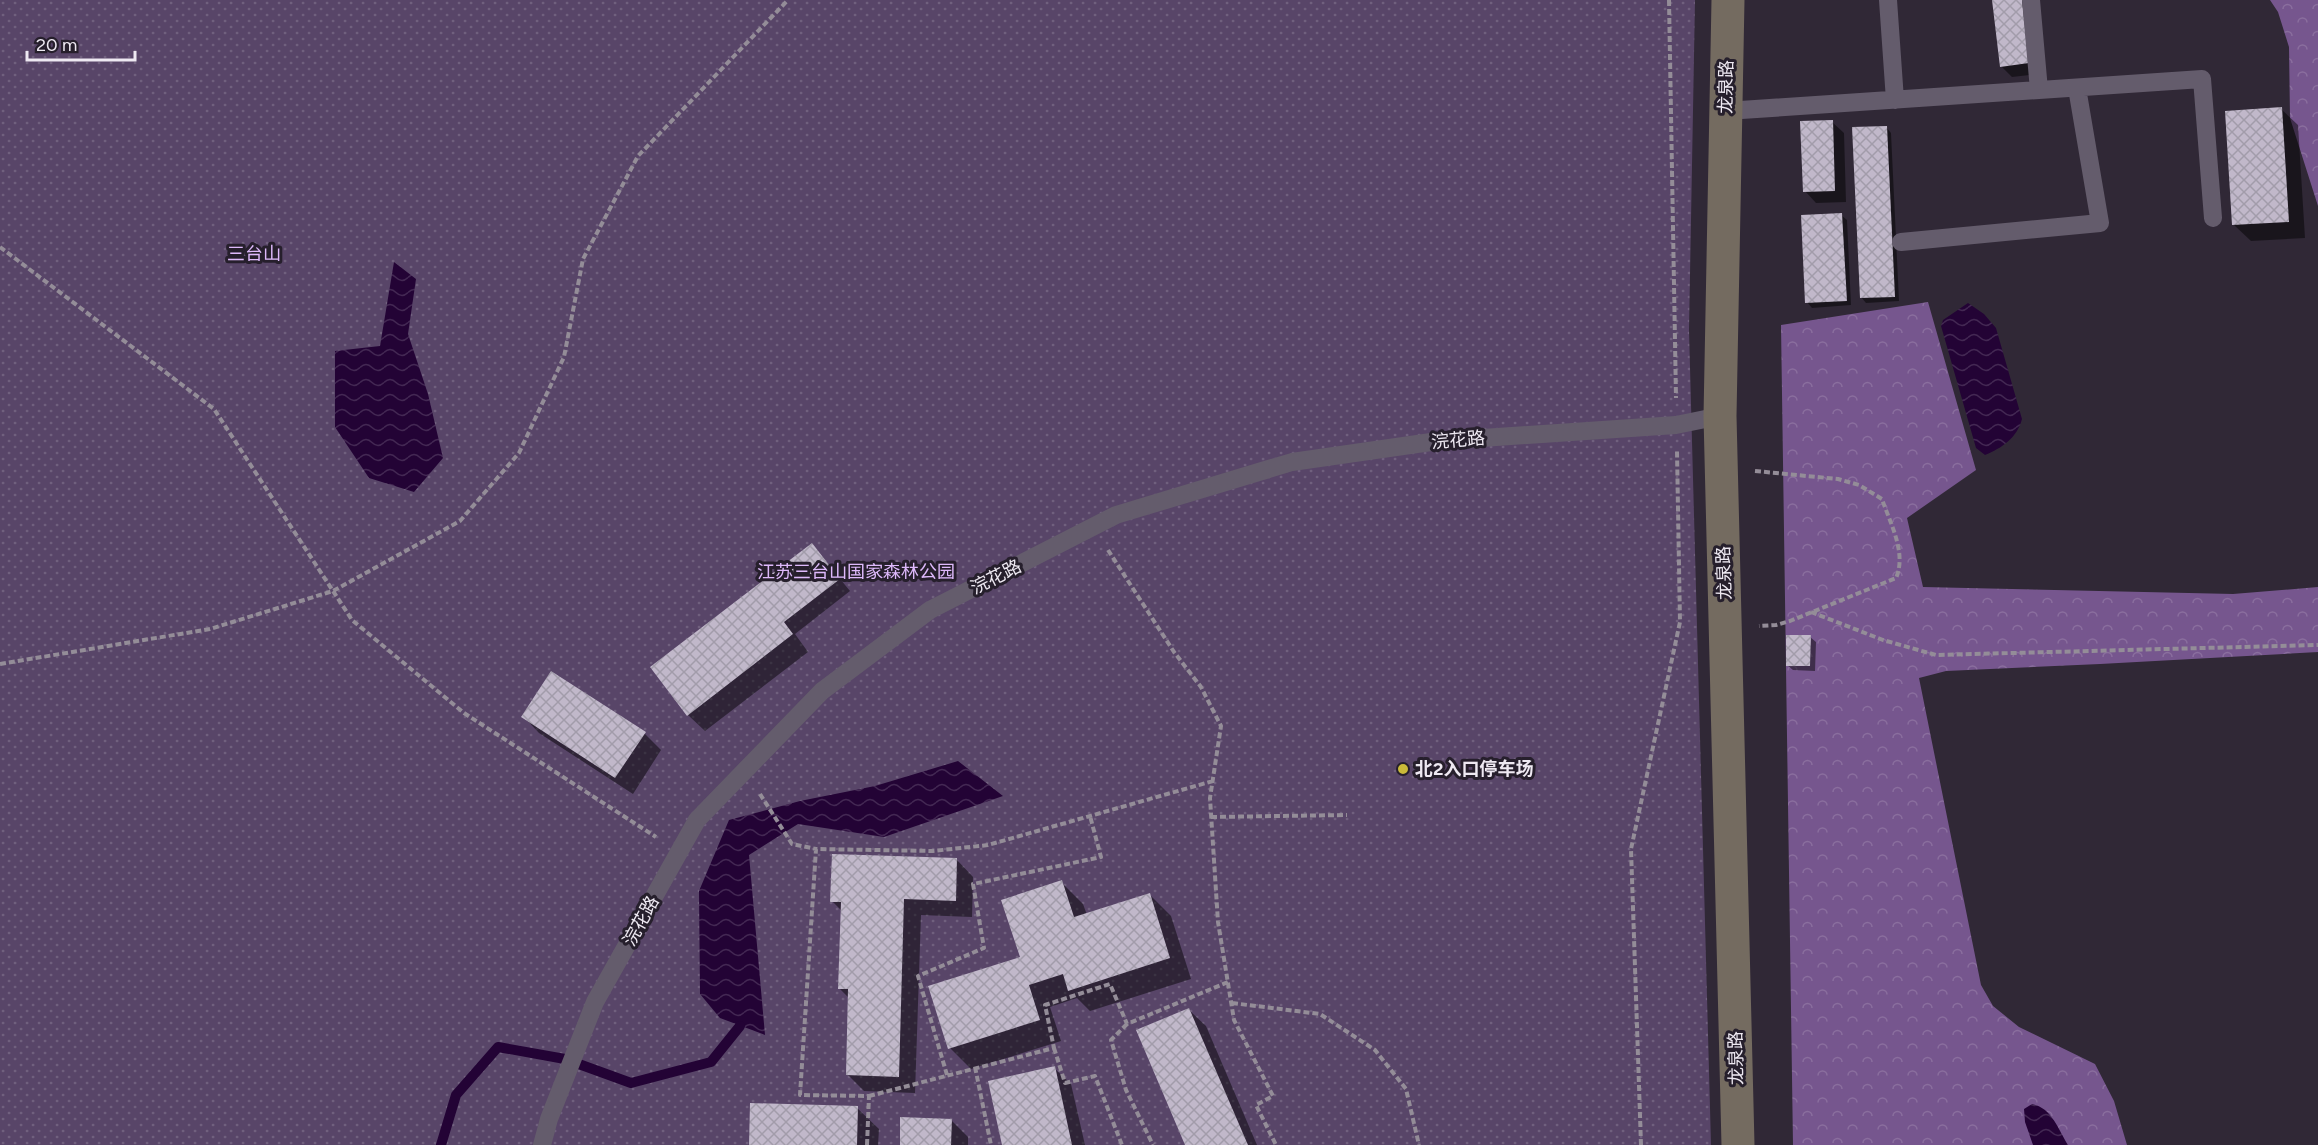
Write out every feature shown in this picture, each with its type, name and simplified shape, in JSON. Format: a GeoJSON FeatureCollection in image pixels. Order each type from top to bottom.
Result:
{"type":"FeatureCollection","features":[{"type":"Feature","properties":{"kind":"street","name":"龙泉路"},"geometry":{"type":"LineString","coordinates":[[1728,0],[1720,416],[1738,1145]]}},
{"type":"Feature","properties":{"kind":"lane"},"geometry":{"type":"LineString","coordinates":[[1888,0],[1895,100]]}},
{"type":"Feature","properties":{"kind":"lane"},"geometry":{"type":"LineString","coordinates":[[2031,0],[2039,90]]}},
{"type":"Feature","properties":{"kind":"lane"},"geometry":{"type":"LineString","coordinates":[[1726,111],[2202,79],[2213,218]]}},
{"type":"Feature","properties":{"kind":"lane"},"geometry":{"type":"LineString","coordinates":[[1901,242],[2100,223],[2077,88]]}},
{"type":"Feature","properties":{"kind":"lane","name":"浣花路"},"geometry":{"type":"LineString","coordinates":[[542,1145],[549,1119],[596,1002],[697,820],[822,691],[930,610],[1116,515],[1292,462],[1438,441],[1676,425],[1720,416]]}},
{"type":"Feature","properties":{"kind":"path"},"geometry":{"type":"LineString","coordinates":[[0,664],[210,629],[333,591],[460,521],[519,453],[564,357],[583,259],[638,156],[788,0]]}},
{"type":"Feature","properties":{"kind":"path"},"geometry":{"type":"LineString","coordinates":[[1641,1145],[1631,849],[1680,622],[1669,0]]}},
{"type":"Feature","properties":{"kind":"path"},"geometry":{"type":"LineString","coordinates":[[0,247],[213,409],[352,620],[464,713],[679,852]]}},
{"type":"Feature","properties":{"kind":"path"},"geometry":{"type":"LineString","coordinates":[[1721,467],[1838,479],[1859,485],[1882,499],[1899,550],[1901,566],[1896,578],[1776,625],[1725,627]]}},
{"type":"Feature","properties":{"kind":"path"},"geometry":{"type":"LineString","coordinates":[[1093,527],[1174,652],[1201,687],[1221,726],[1210,798],[1218,922],[1234,1020],[1273,1096],[1256,1105],[1276,1145]]}},
{"type":"Feature","properties":{"kind":"path"},"geometry":{"type":"LineString","coordinates":[[1811,612],[1883,640],[1936,655],[2318,645]]}},
{"type":"Feature","properties":{"kind":"path"},"geometry":{"type":"LineString","coordinates":[[761,795],[792,844],[816,849],[933,851],[988,844],[1212,782]]}},
{"type":"Feature","properties":{"kind":"path"},"geometry":{"type":"LineString","coordinates":[[1212,817],[1347,814]]}},
{"type":"Feature","properties":{"kind":"path"},"geometry":{"type":"LineString","coordinates":[[947,1075],[918,976],[984,948],[973,884],[1101,857],[1090,816]]}},
{"type":"Feature","properties":{"kind":"path"},"geometry":{"type":"LineString","coordinates":[[816,849],[800,1095],[869,1096],[1054,1048]]}},
{"type":"Feature","properties":{"kind":"path"},"geometry":{"type":"LineString","coordinates":[[1153,1145],[1126,1090],[1110,1040],[1127,1024],[1228,982]]}},
{"type":"Feature","properties":{"kind":"path"},"geometry":{"type":"LineString","coordinates":[[1122,1145],[1095,1076],[1065,1083],[1054,1048],[1045,1005],[1110,984],[1127,1024]]}},
{"type":"Feature","properties":{"kind":"path"},"geometry":{"type":"LineString","coordinates":[[1232,1003],[1320,1014],[1375,1050],[1406,1089],[1419,1145]]}},
{"type":"Feature","properties":{"kind":"path"},"geometry":{"type":"LineString","coordinates":[[975,1067],[991,1145]]}},
{"type":"Feature","properties":{"kind":"path"},"geometry":{"type":"LineString","coordinates":[[867,1145],[869,1096]]}},
{"type":"Feature","properties":{"kind":"green space","name":"江苏三台山国家森林公园"},"geometry":{"type":"Polygon","coordinates":[[[0,0],[1695,0],[1689,330],[1711,1145],[0,1145],[0,0]]]}},
{"type":"Feature","properties":{"kind":"green space"},"geometry":{"type":"Polygon","coordinates":[[[2270,0],[2318,0],[2318,206],[2290,118],[2289,47],[2278,12],[2270,0]]]}},
{"type":"Feature","properties":{"kind":"green space"},"geometry":{"type":"Polygon","coordinates":[[[1928,302],[1976,470],[1907,518],[1923,587],[2233,594],[2318,587],[2318,652],[1946,671],[1919,678],[1981,985],[1993,1006],[2019,1027],[2095,1064],[2114,1101],[2127,1145],[1793,1145],[1781,325],[1928,302]]]}},
{"type":"Feature","properties":{"kind":"water"},"geometry":{"type":"Polygon","coordinates":[[[394,262],[416,279],[408,334],[428,394],[443,458],[414,492],[369,478],[335,427],[335,351],[380,346],[394,262]]]}},
{"type":"Feature","properties":{"kind":"water"},"geometry":{"type":"Polygon","coordinates":[[[1968,303],[1984,314],[1996,328],[2022,419],[2020,426],[2008,442],[1985,455],[1976,448],[1941,326],[1943,320],[1968,303]]]}},
{"type":"Feature","properties":{"kind":"water"},"geometry":{"type":"Polygon","coordinates":[[[958,761],[1003,796],[884,837],[798,824],[749,855],[765,1035],[720,1018],[700,994],[699,891],[729,820],[800,801],[875,786],[958,761]]]}},
{"type":"Feature","properties":{"kind":"water"},"geometry":{"type":"Polygon","coordinates":[[[2032,1104],[2039,1106],[2050,1115],[2068,1145],[2033,1145],[2025,1122],[2024,1109],[2032,1104]]]}},
{"type":"Feature","properties":{"kind":"building"},"geometry":{"type":"Polygon","coordinates":[[[1992,0],[2022,0],[2029,63],[2000,67],[1992,0]]]}},
{"type":"Feature","properties":{"kind":"building"},"geometry":{"type":"Polygon","coordinates":[[[2282,107],[2289,222],[2232,225],[2225,111],[2282,107]]]}},
{"type":"Feature","properties":{"kind":"building"},"geometry":{"type":"Polygon","coordinates":[[[1833,120],[1835,191],[1803,192],[1800,121],[1833,120]]]}},
{"type":"Feature","properties":{"kind":"building"},"geometry":{"type":"Polygon","coordinates":[[[1887,126],[1895,297],[1860,298],[1852,127],[1887,126]]]}},
{"type":"Feature","properties":{"kind":"building"},"geometry":{"type":"Polygon","coordinates":[[[1842,213],[1847,301],[1805,303],[1801,215],[1842,213]]]}},
{"type":"Feature","properties":{"kind":"building"},"geometry":{"type":"Polygon","coordinates":[[[812,543],[840,579],[784,622],[793,634],[687,716],[650,667],[812,543]]]}},
{"type":"Feature","properties":{"kind":"building"},"geometry":{"type":"Polygon","coordinates":[[[1786,635],[1811,635],[1810,666],[1786,666],[1786,635]]]}},
{"type":"Feature","properties":{"kind":"building"},"geometry":{"type":"Polygon","coordinates":[[[551,671],[646,732],[615,778],[521,717],[551,671]]]}},
{"type":"Feature","properties":{"kind":"building"},"geometry":{"type":"Polygon","coordinates":[[[832,854],[957,858],[956,901],[904,899],[899,1077],[846,1075],[848,989],[838,989],[841,902],[830,902],[832,854]]]}},
{"type":"Feature","properties":{"kind":"building"},"geometry":{"type":"Polygon","coordinates":[[[1062,880],[1074,917],[1150,893],[1170,958],[1068,991],[1063,974],[1029,985],[1040,1020],[948,1049],[928,986],[1020,957],[1001,900],[1062,880]]]}},
{"type":"Feature","properties":{"kind":"building"},"geometry":{"type":"Polygon","coordinates":[[[1189,1008],[1248,1145],[1185,1145],[1136,1030],[1189,1008]]]}},
{"type":"Feature","properties":{"kind":"building"},"geometry":{"type":"Polygon","coordinates":[[[1055,1066],[1072,1145],[1002,1145],[988,1081],[1055,1066]]]}},
{"type":"Feature","properties":{"kind":"building"},"geometry":{"type":"Polygon","coordinates":[[[750,1103],[858,1106],[857,1145],[749,1145],[750,1103]]]}},
{"type":"Feature","properties":{"kind":"building"},"geometry":{"type":"Polygon","coordinates":[[[900,1117],[952,1119],[951,1145],[900,1145],[900,1117]]]}},
{"type":"Feature","properties":{"kind":"waterway"},"geometry":{"type":"LineString","coordinates":[[441,1145],[456,1095],[498,1047],[565,1059],[631,1083],[711,1062],[740,1026]]}},
{"type":"Feature","properties":{"kind":"place","name":"北2入口停车场"},"geometry":{"type":"Point","coordinates":[1403,769]}},
{"type":"Feature","properties":{"kind":"park label","name":"三台山"},"geometry":{"type":"Point","coordinates":[254,254]}}]}
